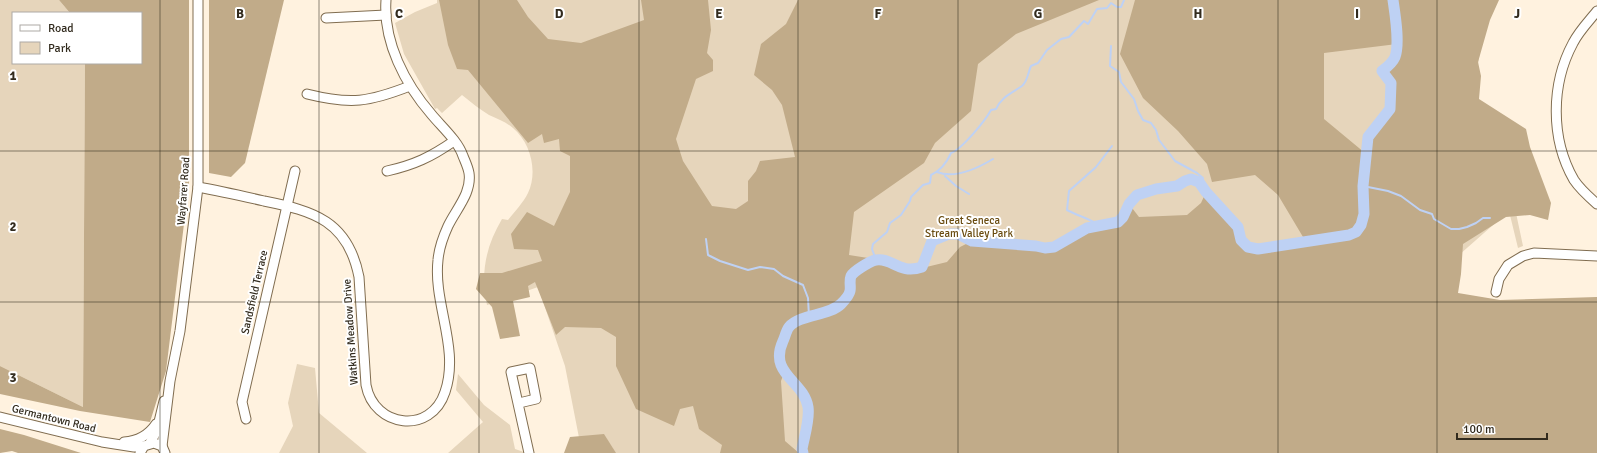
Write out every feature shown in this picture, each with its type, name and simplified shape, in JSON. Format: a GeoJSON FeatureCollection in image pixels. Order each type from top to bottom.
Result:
{"type":"FeatureCollection","features":[{"type":"Feature","properties":{"kind":"street","name":"Wayfarer Road"},"geometry":{"type":"LineString","coordinates":[[145,447],[154,437],[170,381],[180,331],[198,186],[198,0]]}},
{"type":"Feature","properties":{"kind":"street","name":"Watkins Meadow Drive"},"geometry":{"type":"LineString","coordinates":[[198,186],[310,212],[328,222],[343,237],[357,265],[367,395],[381,413],[394,420],[407,421],[421,419],[437,408],[446,391],[450,365],[448,338],[438,283],[437,262],[443,237],[464,198],[469,174],[463,154],[454,141],[424,107],[410,86],[394,50],[388,30],[386,0]]}},
{"type":"Feature","properties":{"kind":"street"},"geometry":{"type":"LineString","coordinates":[[1597,11],[1573,42],[1563,66],[1558,86],[1556,115],[1562,152],[1574,180],[1587,196],[1597,204]]}},
{"type":"Feature","properties":{"kind":"street"},"geometry":{"type":"LineString","coordinates":[[326,18],[386,15]]}},
{"type":"Feature","properties":{"kind":"street"},"geometry":{"type":"LineString","coordinates":[[307,94],[331,100],[360,101],[382,97],[410,86]]}},
{"type":"Feature","properties":{"kind":"street"},"geometry":{"type":"LineString","coordinates":[[387,170],[405,167],[421,161],[436,154],[454,141]]}},
{"type":"Feature","properties":{"kind":"street","name":"Sandsfield Terrace"},"geometry":{"type":"LineString","coordinates":[[246,419],[242,402],[295,170]]}},
{"type":"Feature","properties":{"kind":"street"},"geometry":{"type":"LineString","coordinates":[[1496,292],[1499,279],[1508,265],[1523,256],[1534,253],[1597,256]]}},
{"type":"Feature","properties":{"kind":"street","name":"Wayfarer Road"},"geometry":{"type":"LineString","coordinates":[[165,451],[170,381]]}},
{"type":"Feature","properties":{"kind":"street"},"geometry":{"type":"LineString","coordinates":[[519,403],[529,453]]}},
{"type":"Feature","properties":{"kind":"street","name":"Germantown Road"},"geometry":{"type":"LineString","coordinates":[[0,417],[102,442],[134,447],[145,447],[158,444],[165,451]]}},
{"type":"Feature","properties":{"kind":"street"},"geometry":{"type":"LineString","coordinates":[[102,442],[133,442],[144,438],[158,423]]}},
{"type":"Feature","properties":{"kind":"street","name":"Germantown Road"},"geometry":{"type":"LineString","coordinates":[[102,442],[113,448],[129,453]]}},
{"type":"Feature","properties":{"kind":"green space"},"geometry":{"type":"Polygon","coordinates":[[[0,0],[59,0],[69,12],[12,12],[12,64],[85,64],[83,407],[0,366],[0,0]]]}},
{"type":"Feature","properties":{"kind":"green space","name":"Great Seneca Stream Valley Park"},"geometry":{"type":"Polygon","coordinates":[[[437,0],[1498,0],[1486,16],[1468,124],[1516,213],[1523,246],[1518,248],[1509,211],[1459,255],[1376,453],[582,453],[565,366],[538,287],[487,305],[484,271],[488,250],[496,229],[502,219],[508,220],[528,193],[531,185],[532,167],[528,150],[519,134],[513,128],[505,122],[485,113],[462,95],[442,113],[437,108],[435,109],[404,54],[395,23],[415,12],[437,3],[437,0]]]}},
{"type":"Feature","properties":{"kind":"green space"},"geometry":{"type":"Polygon","coordinates":[[[297,364],[315,368],[319,413],[367,453],[279,453],[293,426],[288,403],[297,364]]]}},
{"type":"Feature","properties":{"kind":"green space"},"geometry":{"type":"Polygon","coordinates":[[[458,374],[484,405],[510,425],[515,449],[527,453],[448,453],[483,422],[456,390],[458,374]]]}},
{"type":"Feature","properties":{"kind":"shaded area"},"geometry":{"type":"Polygon","coordinates":[[[59,0],[189,0],[189,183],[166,371],[150,422],[80,411],[0,394],[0,366],[83,407],[85,64],[142,64],[142,12],[69,12],[59,0]]]}},
{"type":"Feature","properties":{"kind":"shaded area"},"geometry":{"type":"Polygon","coordinates":[[[209,0],[284,0],[245,163],[231,177],[209,173],[209,0]]]}},
{"type":"Feature","properties":{"kind":"shaded area","name":"Great Seneca Stream Valley Park"},"geometry":{"type":"Polygon","coordinates":[[[439,0],[517,0],[528,17],[548,39],[581,43],[644,20],[641,0],[708,0],[711,30],[707,53],[713,60],[713,71],[696,79],[676,139],[683,161],[712,206],[736,209],[748,201],[748,181],[756,171],[760,161],[795,157],[782,105],[772,90],[754,75],[761,44],[786,24],[798,0],[1099,0],[1016,34],[978,64],[971,111],[935,143],[924,163],[854,212],[849,255],[887,261],[902,268],[914,270],[947,262],[960,247],[972,241],[1051,247],[1087,228],[1118,222],[1124,216],[1129,204],[1139,217],[1187,215],[1201,203],[1206,192],[1238,226],[1241,240],[1249,247],[1258,249],[1306,242],[1278,195],[1255,175],[1212,182],[1207,164],[1178,131],[1143,98],[1120,54],[1135,0],[1499,0],[1490,20],[1478,62],[1481,76],[1479,99],[1526,129],[1530,147],[1551,203],[1548,220],[1530,215],[1506,217],[1463,244],[1458,293],[1500,300],[1597,297],[1597,453],[803,453],[802,449],[807,408],[805,400],[800,392],[784,373],[781,381],[785,441],[799,453],[720,453],[722,445],[699,429],[693,406],[680,409],[674,426],[636,409],[616,366],[616,337],[601,328],[565,327],[556,335],[535,282],[528,286],[530,297],[513,301],[520,336],[500,339],[492,307],[476,289],[480,273],[502,273],[542,261],[538,250],[514,249],[511,234],[527,212],[554,226],[570,192],[570,156],[560,151],[559,139],[544,143],[542,134],[528,143],[468,70],[457,69],[448,45],[439,0]],[[1397,44],[1324,53],[1324,119],[1365,153],[1368,137],[1390,109],[1391,83],[1382,71],[1395,58],[1397,44]]]}},
{"type":"Feature","properties":{"kind":"shaded area"},"geometry":{"type":"Polygon","coordinates":[[[0,429],[81,453],[18,453],[12,451],[0,453],[0,429]]]}},
{"type":"Feature","properties":{"kind":"shaded area"},"geometry":{"type":"Polygon","coordinates":[[[604,434],[616,453],[564,453],[570,437],[604,434]]]}},
{"type":"Feature","properties":{"kind":"waterway"},"geometry":{"type":"LineString","coordinates":[[876,260],[872,249],[873,244],[887,232],[890,223],[901,215],[911,197],[923,185],[930,183],[931,175],[940,169],[951,153],[961,146],[973,134],[991,110],[996,109],[1004,98],[1024,84],[1031,66],[1038,63],[1047,50],[1061,39],[1069,37],[1084,21],[1088,24],[1097,9],[1107,8],[1111,3],[1117,7],[1121,7],[1124,0]]}},
{"type":"Feature","properties":{"kind":"waterway"},"geometry":{"type":"LineString","coordinates":[[803,453],[802,449],[808,423],[808,407],[800,390],[783,370],[780,362],[780,352],[783,341],[789,327],[794,323],[807,317],[829,311],[841,304],[849,293],[851,276],[866,264],[873,261],[887,261],[907,269],[922,267],[932,241],[949,234],[958,234],[972,241],[1045,248],[1054,247],[1087,228],[1118,222],[1123,217],[1129,204],[1137,195],[1156,189],[1177,186],[1191,179],[1199,182],[1206,192],[1238,227],[1241,240],[1248,247],[1258,249],[1349,235],[1356,232],[1361,225],[1364,214],[1363,186],[1368,137],[1390,109],[1391,83],[1382,71],[1393,61],[1396,51],[1397,28],[1393,0]]}},
{"type":"Feature","properties":{"kind":"waterway"},"geometry":{"type":"LineString","coordinates":[[1111,46],[1110,66],[1119,72],[1121,82],[1134,99],[1143,120],[1151,123],[1156,130],[1159,140],[1175,161],[1203,178],[1199,182]]}},
{"type":"Feature","properties":{"kind":"waterway"},"geometry":{"type":"LineString","coordinates":[[1100,226],[1093,221],[1067,210],[1069,191],[1096,167],[1112,146]]}},
{"type":"Feature","properties":{"kind":"waterway"},"geometry":{"type":"LineString","coordinates":[[937,172],[944,174],[966,172],[993,159]]}},
{"type":"Feature","properties":{"kind":"waterway"},"geometry":{"type":"LineString","coordinates":[[945,176],[956,186],[969,194]]}},
{"type":"Feature","properties":{"kind":"waterway"},"geometry":{"type":"LineString","coordinates":[[1363,186],[1388,191],[1401,196],[1420,210],[1432,214],[1434,219],[1451,229],[1467,227],[1483,218],[1490,218]]}},
{"type":"Feature","properties":{"kind":"waterway"},"geometry":{"type":"LineString","coordinates":[[706,239],[708,255],[720,261],[748,270],[760,267],[774,269],[783,276],[803,285],[808,298],[809,317]]}}]}
